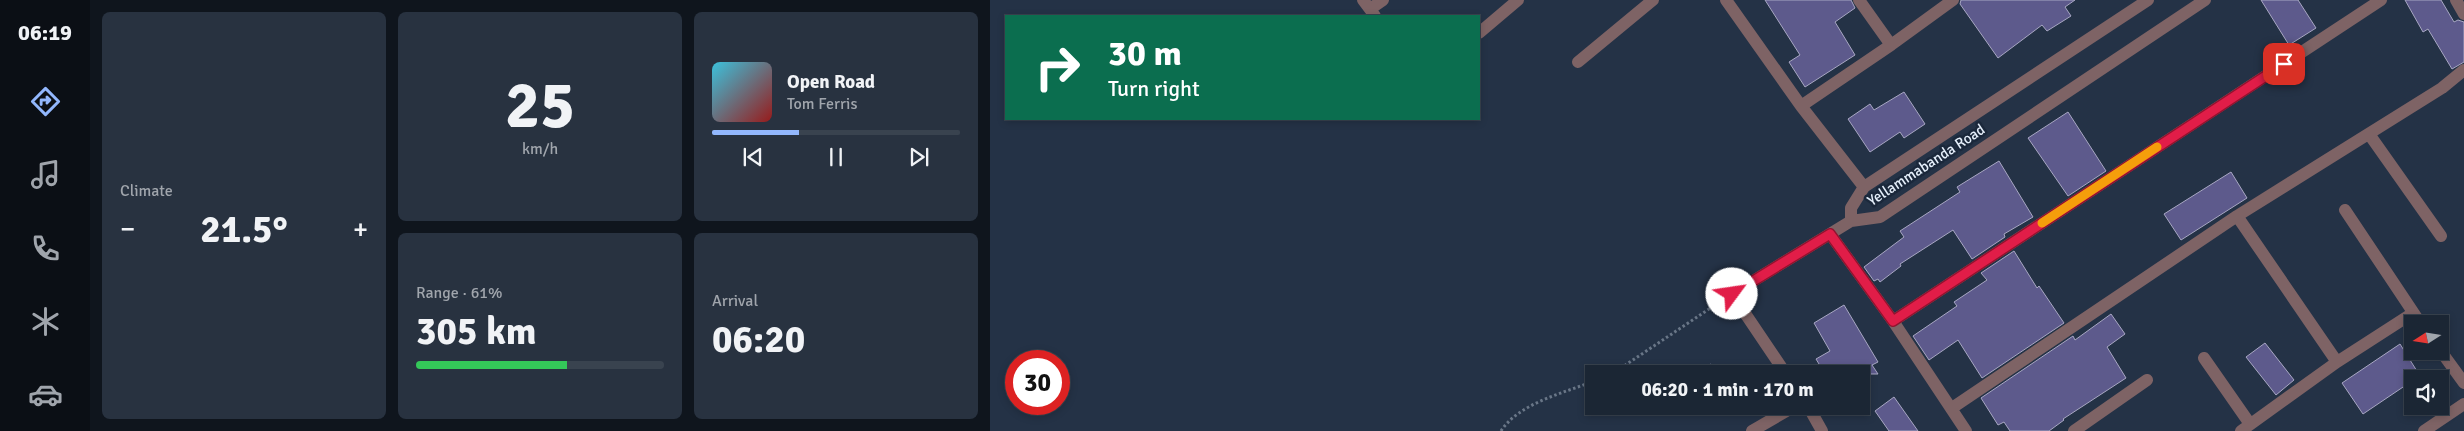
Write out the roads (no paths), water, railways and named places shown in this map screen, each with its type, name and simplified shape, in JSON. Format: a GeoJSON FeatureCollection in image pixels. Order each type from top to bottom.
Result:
{"type":"FeatureCollection","features":[{"type":"Feature","properties":{"kind":"street"},"geometry":{"type":"LineString","coordinates":[[1369,9],[1383,0]]}},
{"type":"Feature","properties":{"kind":"street"},"geometry":{"type":"LineString","coordinates":[[1480,32],[1518,0]]}},
{"type":"Feature","properties":{"kind":"street"},"geometry":{"type":"LineString","coordinates":[[1578,62],[1653,0]]}},
{"type":"Feature","properties":{"kind":"street"},"geometry":{"type":"LineString","coordinates":[[1726,0],[1801,106],[1864,187]]}},
{"type":"Feature","properties":{"kind":"street"},"geometry":{"type":"LineString","coordinates":[[1859,0],[1891,45]]}},
{"type":"Feature","properties":{"kind":"street"},"geometry":{"type":"LineString","coordinates":[[1801,106],[1953,0]]}},
{"type":"Feature","properties":{"kind":"street","name":"Yellammabanda Road"},"geometry":{"type":"LineString","coordinates":[[2148,0],[1864,187],[1851,208],[1851,221],[1880,217],[2205,0]]}},
{"type":"Feature","properties":{"kind":"street"},"geometry":{"type":"LineString","coordinates":[[1893,321],[2381,0]]}},
{"type":"Feature","properties":{"kind":"street"},"geometry":{"type":"LineString","coordinates":[[2456,0],[2464,14]]}},
{"type":"Feature","properties":{"kind":"street"},"geometry":{"type":"LineString","coordinates":[[1952,408],[2238,216],[2442,88],[2464,70]]}},
{"type":"Feature","properties":{"kind":"street"},"geometry":{"type":"LineString","coordinates":[[2369,134],[2441,236]]}},
{"type":"Feature","properties":{"kind":"street"},"geometry":{"type":"LineString","coordinates":[[2204,358],[2245,428],[2337,362],[2413,313],[2344,210]]}},
{"type":"Feature","properties":{"kind":"street"},"geometry":{"type":"LineString","coordinates":[[2238,216],[2337,362]]}},
{"type":"Feature","properties":{"kind":"street"},"geometry":{"type":"LineString","coordinates":[[1780,365],[1732,294],[1851,221]]}},
{"type":"Feature","properties":{"kind":"street"},"geometry":{"type":"LineString","coordinates":[[1830,234],[1893,321],[1966,431]]}},
{"type":"Feature","properties":{"kind":"street"},"geometry":{"type":"LineString","coordinates":[[2447,360],[2464,383]]}},
{"type":"Feature","properties":{"kind":"street"},"geometry":{"type":"LineString","coordinates":[[2074,431],[2147,380]]}},
{"type":"Feature","properties":{"kind":"street"},"geometry":{"type":"LineString","coordinates":[[2426,431],[2464,404]]}},
{"type":"Feature","properties":{"kind":"street"},"geometry":{"type":"LineString","coordinates":[[1752,431],[1780,415]]}},
{"type":"Feature","properties":{"kind":"street"},"geometry":{"type":"LineString","coordinates":[[1813,415],[1822,431]]}}]}
